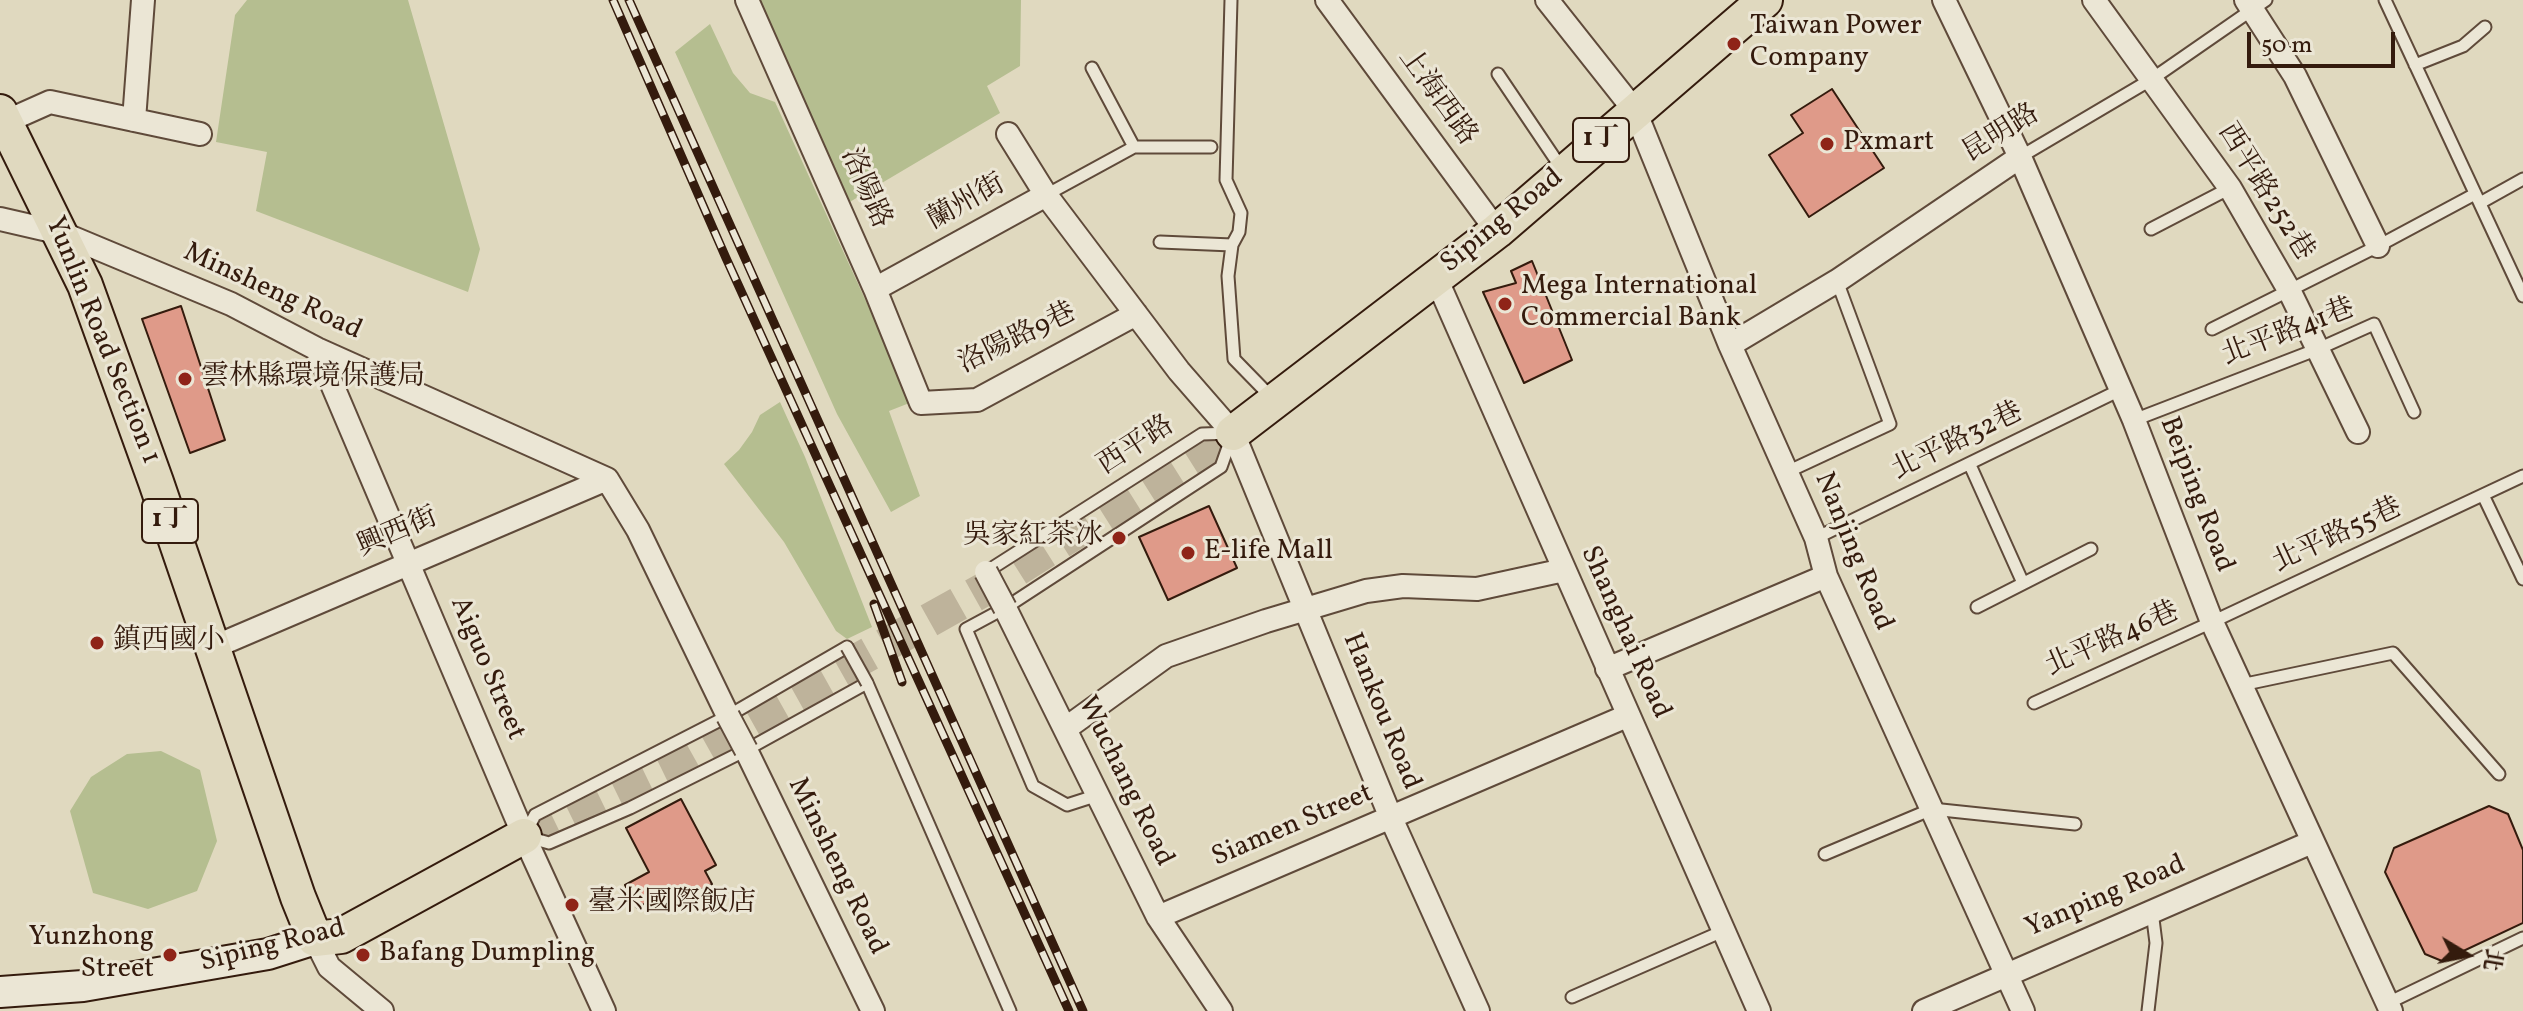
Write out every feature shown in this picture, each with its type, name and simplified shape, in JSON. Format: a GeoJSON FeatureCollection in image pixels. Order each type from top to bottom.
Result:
{"type":"FeatureCollection","features":[{"type":"Feature","properties":{"kind":"main road","name":"Siping Road"},"geometry":{"type":"LineString","coordinates":[[1233,433],[1497,231],[1750,9]]}},
{"type":"Feature","properties":{"kind":"main road","name":"Yunlin Road Section 1"},"geometry":{"type":"LineString","coordinates":[[2,117],[61,233],[90,299],[315,939]]}},
{"type":"Feature","properties":{"kind":"main road","name":"Siping Road"},"geometry":{"type":"LineString","coordinates":[[315,939],[341,936],[524,836]]}},
{"type":"Feature","properties":{"kind":"street"},"geometry":{"type":"LineString","coordinates":[[134,120],[143,0]]}},
{"type":"Feature","properties":{"kind":"street","name":"洛陽路"},"geometry":{"type":"LineString","coordinates":[[747,0],[875,289],[921,403]]}},
{"type":"Feature","properties":{"kind":"street","name":"上海西路"},"geometry":{"type":"LineString","coordinates":[[1327,0],[1497,231]]}},
{"type":"Feature","properties":{"kind":"street","name":"Nanjing Road"},"geometry":{"type":"LineString","coordinates":[[1547,0],[1635,111],[1730,345],[1816,538],[1826,576],[2023,1011]]}},
{"type":"Feature","properties":{"kind":"street","name":"Beiping Road"},"geometry":{"type":"LineString","coordinates":[[1944,0],[2020,157],[2134,420],[2212,622],[2390,1007]]}},
{"type":"Feature","properties":{"kind":"street","name":"西平路252巷"},"geometry":{"type":"LineString","coordinates":[[2094,0],[2230,188],[2289,290],[2358,432]]}},
{"type":"Feature","properties":{"kind":"street"},"geometry":{"type":"LineString","coordinates":[[2255,3],[2295,76],[2378,246]]}},
{"type":"Feature","properties":{"kind":"street"},"geometry":{"type":"LineString","coordinates":[[2,117],[50,102],[200,134]]}},
{"type":"Feature","properties":{"kind":"street"},"geometry":{"type":"LineString","coordinates":[[1008,134],[1046,195],[1179,371],[1233,433]]}},
{"type":"Feature","properties":{"kind":"street","name":"昆明路"},"geometry":{"type":"LineString","coordinates":[[1730,345],[1837,281],[2020,157]]}},
{"type":"Feature","properties":{"kind":"street","name":"蘭州街"},"geometry":{"type":"LineString","coordinates":[[875,289],[1046,195]]}},
{"type":"Feature","properties":{"kind":"street","name":"Minsheng Road"},"geometry":{"type":"LineString","coordinates":[[0,219],[61,233],[231,304],[317,349],[607,479]]}},
{"type":"Feature","properties":{"kind":"street","name":"Shanghai Road"},"geometry":{"type":"LineString","coordinates":[[1436,278],[1759,1011]]}},
{"type":"Feature","properties":{"kind":"street","name":"洛陽路9巷"},"geometry":{"type":"LineString","coordinates":[[921,403],[977,400],[1136,314]]}},
{"type":"Feature","properties":{"kind":"street","name":"Aiguo Street"},"geometry":{"type":"LineString","coordinates":[[317,349],[524,836],[604,1011]]}},
{"type":"Feature","properties":{"kind":"street","name":"Hankou Road"},"geometry":{"type":"LineString","coordinates":[[1233,433],[1391,818],[1478,1011]]}},
{"type":"Feature","properties":{"kind":"street"},"geometry":{"type":"LineString","coordinates":[[607,479],[638,530],[728,716]]}},
{"type":"Feature","properties":{"kind":"street","name":"興西街"},"geometry":{"type":"LineString","coordinates":[[214,647],[607,479]]}},
{"type":"Feature","properties":{"kind":"street"},"geometry":{"type":"LineString","coordinates":[[1065,729],[1166,656],[1266,621],[1366,591],[1403,586],[1477,589],[1564,570]]}},
{"type":"Feature","properties":{"kind":"street","name":"Wuchang Road"},"geometry":{"type":"LineString","coordinates":[[986,572],[1158,917],[1221,1011]]}},
{"type":"Feature","properties":{"kind":"street"},"geometry":{"type":"LineString","coordinates":[[1607,669],[1826,576]]}},
{"type":"Feature","properties":{"kind":"street","name":"Minsheng Road"},"geometry":{"type":"LineString","coordinates":[[728,716],[864,1008]]}},
{"type":"Feature","properties":{"kind":"street","name":"Siamen Street"},"geometry":{"type":"LineString","coordinates":[[1158,917],[1627,716]]}},
{"type":"Feature","properties":{"kind":"street","name":"Yanping Road"},"geometry":{"type":"LineString","coordinates":[[1924,1011],[2312,842]]}},
{"type":"Feature","properties":{"kind":"street"},"geometry":{"type":"LineString","coordinates":[[315,939],[329,967],[382,1011]]}},
{"type":"Feature","properties":{"kind":"street","name":"Siping Road"},"geometry":{"type":"LineString","coordinates":[[0,992],[83,986],[268,954],[315,939]]}},
{"type":"Feature","properties":{"kind":"lane"},"geometry":{"type":"LineString","coordinates":[[1231,0],[1226,180],[1241,213],[1228,276],[1234,359],[1275,401]]}},
{"type":"Feature","properties":{"kind":"lane"},"geometry":{"type":"LineString","coordinates":[[2385,0],[2523,296]]}},
{"type":"Feature","properties":{"kind":"lane","name":"昆明路"},"geometry":{"type":"LineString","coordinates":[[2020,157],[2152,79],[2255,3]]}},
{"type":"Feature","properties":{"kind":"lane"},"geometry":{"type":"LineString","coordinates":[[2415,65],[2463,46],[2485,27]]}},
{"type":"Feature","properties":{"kind":"lane"},"geometry":{"type":"LineString","coordinates":[[1092,68],[1134,147]]}},
{"type":"Feature","properties":{"kind":"lane"},"geometry":{"type":"LineString","coordinates":[[1498,74],[1564,172]]}},
{"type":"Feature","properties":{"kind":"lane"},"geometry":{"type":"LineString","coordinates":[[1046,195],[1134,147],[1211,147]]}},
{"type":"Feature","properties":{"kind":"lane","name":"北平路41巷"},"geometry":{"type":"LineString","coordinates":[[2212,329],[2378,246],[2523,179]]}},
{"type":"Feature","properties":{"kind":"lane"},"geometry":{"type":"LineString","coordinates":[[2151,229],[2230,188]]}},
{"type":"Feature","properties":{"kind":"lane"},"geometry":{"type":"LineString","coordinates":[[1160,242],[1232,245]]}},
{"type":"Feature","properties":{"kind":"lane"},"geometry":{"type":"LineString","coordinates":[[1787,472],[1890,424],[1837,281]]}},
{"type":"Feature","properties":{"kind":"lane","name":"北平路41巷"},"geometry":{"type":"LineString","coordinates":[[2134,420],[2318,349],[2374,324],[2414,412]]}},
{"type":"Feature","properties":{"kind":"lane","name":"北平路32巷"},"geometry":{"type":"LineString","coordinates":[[1816,538],[2120,390]]}},
{"type":"Feature","properties":{"kind":"lane"},"geometry":{"type":"LineString","coordinates":[[1098,795],[1067,805],[1033,786],[966,629],[1005,608],[1221,467],[1233,433]]}},
{"type":"Feature","properties":{"kind":"lane","name":"西平路"},"geometry":{"type":"LineString","coordinates":[[986,572],[1202,434],[1233,433]]}},
{"type":"Feature","properties":{"kind":"lane"},"geometry":{"type":"LineString","coordinates":[[1970,465],[2023,583]]}},
{"type":"Feature","properties":{"kind":"lane","name":"北平路55巷"},"geometry":{"type":"LineString","coordinates":[[2212,622],[2523,476]]}},
{"type":"Feature","properties":{"kind":"lane"},"geometry":{"type":"LineString","coordinates":[[2483,495],[2523,579]]}},
{"type":"Feature","properties":{"kind":"lane"},"geometry":{"type":"LineString","coordinates":[[1977,607],[2091,549]]}},
{"type":"Feature","properties":{"kind":"lane","name":"北平路46巷"},"geometry":{"type":"LineString","coordinates":[[2034,703],[2212,622]]}},
{"type":"Feature","properties":{"kind":"lane"},"geometry":{"type":"LineString","coordinates":[[867,683],[746,750],[630,808],[549,843],[524,836],[535,815],[728,716],[847,647],[867,683],[1010,1011]]}},
{"type":"Feature","properties":{"kind":"lane"},"geometry":{"type":"LineString","coordinates":[[2241,685],[2393,653],[2499,774]]}},
{"type":"Feature","properties":{"kind":"lane"},"geometry":{"type":"LineString","coordinates":[[1825,854],[1932,809],[2075,824]]}},
{"type":"Feature","properties":{"kind":"lane"},"geometry":{"type":"LineString","coordinates":[[2148,1011],[2156,943],[2152,911]]}},
{"type":"Feature","properties":{"kind":"lane"},"geometry":{"type":"LineString","coordinates":[[1572,997],[1723,931]]}},
{"type":"Feature","properties":{"kind":"lane"},"geometry":{"type":"LineString","coordinates":[[2390,1007],[2523,938]]}},
{"type":"Feature","properties":{"kind":"green space"},"geometry":{"type":"Polygon","coordinates":[[[247,0],[408,0],[480,249],[468,292],[256,211],[267,152],[216,142],[235,15],[247,0]]]}},
{"type":"Feature","properties":{"kind":"green space"},"geometry":{"type":"Polygon","coordinates":[[[758,0],[1021,0],[1020,66],[987,86],[1000,113],[848,203],[758,0]]]}},
{"type":"Feature","properties":{"kind":"green space"},"geometry":{"type":"Polygon","coordinates":[[[710,24],[733,73],[750,93],[775,102],[912,402],[889,411],[920,496],[891,512],[837,414],[675,52],[710,24]]]}},
{"type":"Feature","properties":{"kind":"green space"},"geometry":{"type":"Polygon","coordinates":[[[780,402],[872,627],[847,639],[836,631],[784,542],[724,464],[739,450],[760,415],[780,402]]]}},
{"type":"Feature","properties":{"kind":"green space"},"geometry":{"type":"Polygon","coordinates":[[[161,751],[200,770],[217,841],[197,891],[148,909],[93,893],[70,811],[91,777],[127,754],[161,751]]]}},
{"type":"Feature","properties":{"kind":"building","name":"Pxmart"},"geometry":{"type":"Polygon","coordinates":[[[1832,89],[1884,168],[1809,217],[1769,155],[1803,133],[1791,115],[1832,89]]]}},
{"type":"Feature","properties":{"kind":"building"},"geometry":{"type":"Polygon","coordinates":[[[1532,261],[1572,360],[1524,383],[1483,292],[1516,283],[1511,271],[1532,261]]]}},
{"type":"Feature","properties":{"kind":"building","name":"雲林縣環境保護局"},"geometry":{"type":"Polygon","coordinates":[[[181,306],[225,440],[190,453],[142,319],[181,306]]]}},
{"type":"Feature","properties":{"kind":"building","name":"E-life Mall"},"geometry":{"type":"Polygon","coordinates":[[[1209,506],[1237,568],[1168,600],[1139,537],[1209,506]]]}},
{"type":"Feature","properties":{"kind":"building"},"geometry":{"type":"Polygon","coordinates":[[[681,799],[716,865],[705,871],[712,884],[671,906],[664,893],[637,908],[625,885],[649,872],[626,828],[681,799]]]}},
{"type":"Feature","properties":{"kind":"building"},"geometry":{"type":"Polygon","coordinates":[[[2489,806],[2508,814],[2523,850],[2523,923],[2442,961],[2425,954],[2385,872],[2394,848],[2489,806]]]}},
{"type":"Feature","properties":{"kind":"tunnel"},"geometry":{"type":"LineString","coordinates":[[524,836],[680,760],[992,585],[1233,433]]}},
{"type":"Feature","properties":{"kind":"railway"},"geometry":{"type":"LineString","coordinates":[[613,0],[726,258],[1069,1011]]}},
{"type":"Feature","properties":{"kind":"railway"},"geometry":{"type":"LineString","coordinates":[[629,0],[1083,1011]]}},
{"type":"Feature","properties":{"kind":"railway"},"geometry":{"type":"LineString","coordinates":[[874,604],[902,682]]}},
{"type":"Feature","properties":{"kind":"place","name":"Taiwan Power Company"},"geometry":{"type":"Point","coordinates":[1734,44]}},
{"type":"Feature","properties":{"kind":"place","name":"Pxmart"},"geometry":{"type":"Point","coordinates":[1827,144]}},
{"type":"Feature","properties":{"kind":"place","name":"Mega International Commercial Bank"},"geometry":{"type":"Point","coordinates":[1505,304]}},
{"type":"Feature","properties":{"kind":"place","name":"雲林縣環境保護局"},"geometry":{"type":"Point","coordinates":[185,379]}},
{"type":"Feature","properties":{"kind":"place","name":"吳家紅茶冰"},"geometry":{"type":"Point","coordinates":[1119,538]}},
{"type":"Feature","properties":{"kind":"place","name":"E-life Mall"},"geometry":{"type":"Point","coordinates":[1188,553]}},
{"type":"Feature","properties":{"kind":"place","name":"鎮西國小"},"geometry":{"type":"Point","coordinates":[97,643]}},
{"type":"Feature","properties":{"kind":"place","name":"臺米國際飯店"},"geometry":{"type":"Point","coordinates":[572,905]}},
{"type":"Feature","properties":{"kind":"place","name":"Yunzhong Street"},"geometry":{"type":"Point","coordinates":[170,955]}},
{"type":"Feature","properties":{"kind":"place","name":"Bafang Dumpling"},"geometry":{"type":"Point","coordinates":[363,955]}}]}
